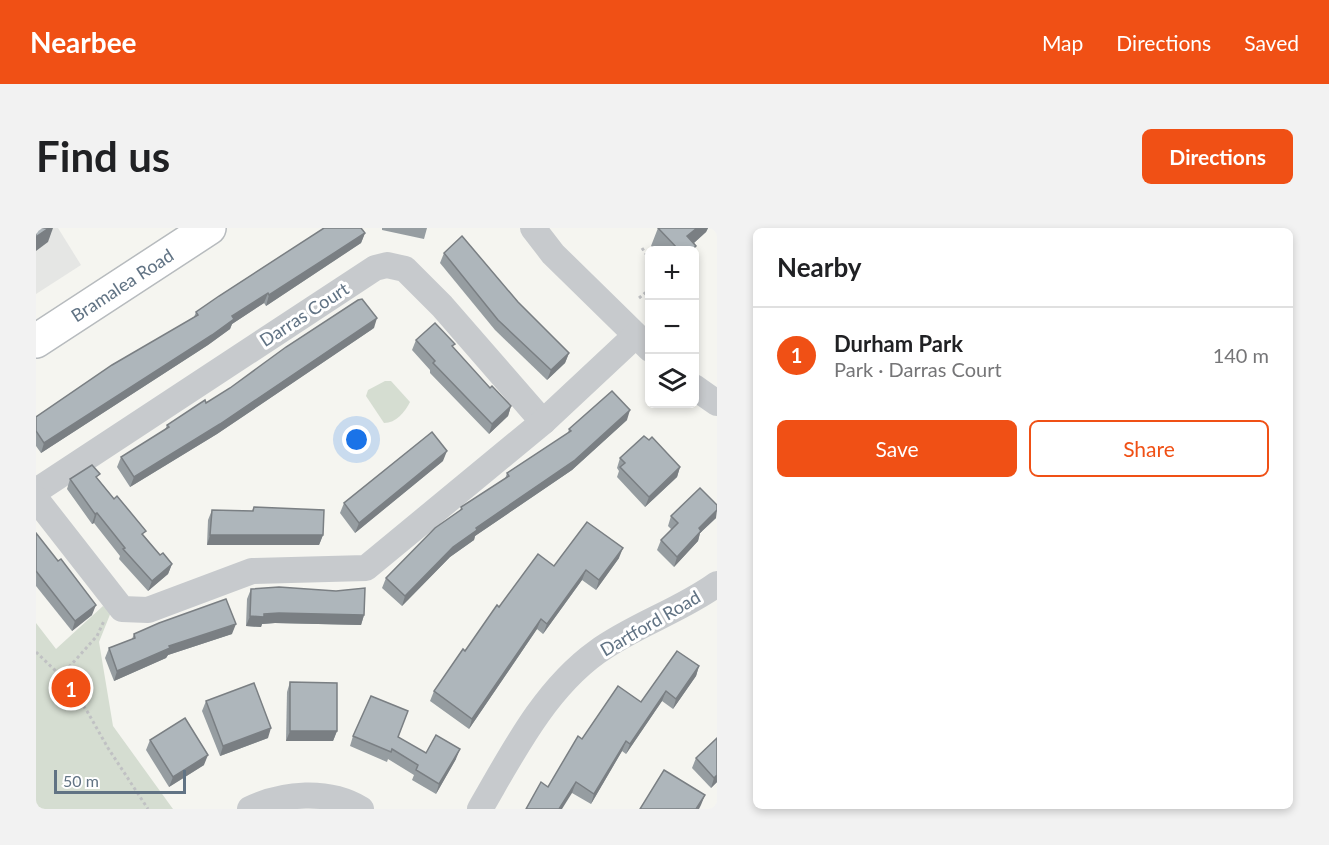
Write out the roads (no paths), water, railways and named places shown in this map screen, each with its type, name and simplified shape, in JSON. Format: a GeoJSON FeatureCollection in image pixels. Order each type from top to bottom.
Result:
{"type":"FeatureCollection","features":[{"type":"Feature","properties":{"kind":"main road","name":"Bramalea Road"},"geometry":{"type":"LineString","coordinates":[[39,333],[209,228]]}},
{"type":"Feature","properties":{"kind":"street"},"geometry":{"type":"LineString","coordinates":[[36,499],[122,609],[148,610],[252,571],[366,568],[642,342],[554,254],[533,228]]}},
{"type":"Feature","properties":{"kind":"street","name":"Darras Court"},"geometry":{"type":"LineString","coordinates":[[36,491],[375,268],[387,265],[405,269],[442,306],[543,422]]}},
{"type":"Feature","properties":{"kind":"street"},"geometry":{"type":"LineString","coordinates":[[699,390],[717,403]]}},
{"type":"Feature","properties":{"kind":"street","name":"Dartford Road"},"geometry":{"type":"LineString","coordinates":[[480,809],[526,731],[559,687],[596,652],[717,584]]}},
{"type":"Feature","properties":{"kind":"street"},"geometry":{"type":"LineString","coordinates":[[250,809],[277,798],[318,796],[350,802],[361,809]]}},
{"type":"Feature","properties":{"kind":"place","name":"Durham Park"},"geometry":{"type":"Point","coordinates":[71,688]}}]}
